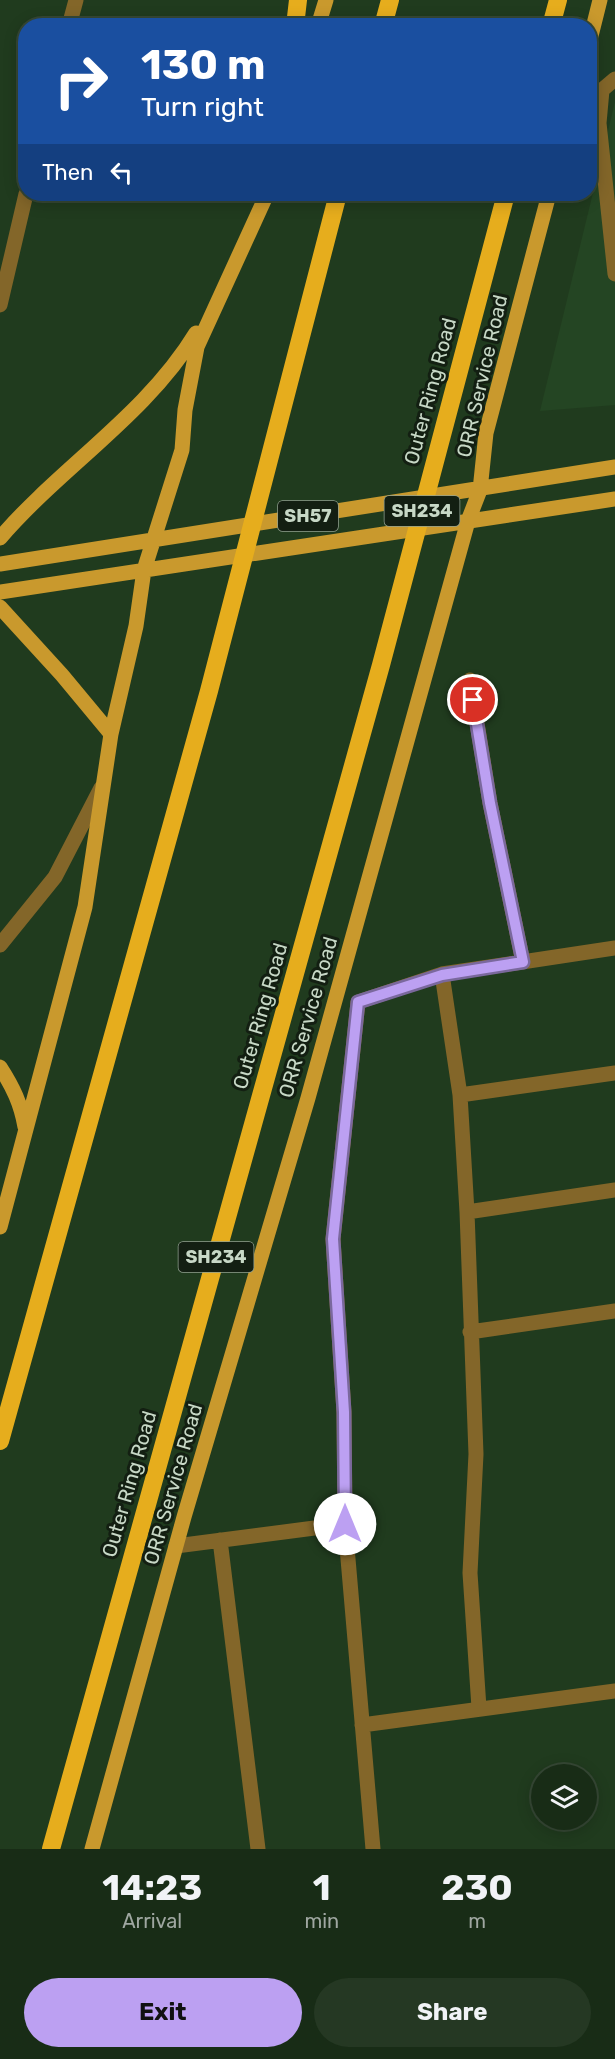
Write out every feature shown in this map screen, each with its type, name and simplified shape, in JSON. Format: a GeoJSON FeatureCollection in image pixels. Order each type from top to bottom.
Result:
{"type":"FeatureCollection","features":[{"type":"Feature","properties":{"kind":"highway"},"geometry":{"type":"LineString","coordinates":[[296,18],[298,0]]}},
{"type":"Feature","properties":{"kind":"highway"},"geometry":{"type":"LineString","coordinates":[[385,18],[390,0]]}},
{"type":"Feature","properties":{"kind":"highway"},"geometry":{"type":"LineString","coordinates":[[553,18],[558,0]]}},
{"type":"Feature","properties":{"kind":"highway"},"geometry":{"type":"LineString","coordinates":[[0,1441],[209,691],[336,201]]}},
{"type":"Feature","properties":{"kind":"highway","name":"Outer Ring Road"},"geometry":{"type":"LineString","coordinates":[[51,1849],[381,665],[504,201]]}},
{"type":"Feature","properties":{"kind":"main road"},"geometry":{"type":"LineString","coordinates":[[320,18],[326,0]]}},
{"type":"Feature","properties":{"kind":"main road"},"geometry":{"type":"LineString","coordinates":[[596,18],[600,0]]}},
{"type":"Feature","properties":{"kind":"main road"},"geometry":{"type":"LineString","coordinates":[[0,1227],[85,907],[111,734],[136,626],[144,570],[183,450],[185,410],[197,346],[215,302],[264,201]]}},
{"type":"Feature","properties":{"kind":"main road","name":"ORR Service Road"},"geometry":{"type":"LineString","coordinates":[[92,1849],[176,1546],[308,1098],[468,521],[480,490],[486,433],[547,201]]}},
{"type":"Feature","properties":{"kind":"main road"},"geometry":{"type":"LineString","coordinates":[[0,538],[36,499],[140,404],[168,374],[215,302]]}},
{"type":"Feature","properties":{"kind":"main road","name":"SH57"},"geometry":{"type":"LineString","coordinates":[[0,564],[615,467]]}},
{"type":"Feature","properties":{"kind":"main road","name":"SH57"},"geometry":{"type":"LineString","coordinates":[[0,592],[615,499]]}},
{"type":"Feature","properties":{"kind":"main road"},"geometry":{"type":"LineString","coordinates":[[0,607],[62,675],[111,734]]}},
{"type":"Feature","properties":{"kind":"main road"},"geometry":{"type":"LineString","coordinates":[[0,1067],[13,1087],[21,1107],[26,1133]]}},
{"type":"Feature","properties":{"kind":"street"},"geometry":{"type":"LineString","coordinates":[[71,18],[76,0]]}},
{"type":"Feature","properties":{"kind":"street"},"geometry":{"type":"LineString","coordinates":[[615,79],[602,90],[599,123],[615,274]]}},
{"type":"Feature","properties":{"kind":"street"},"geometry":{"type":"LineString","coordinates":[[0,304],[24,201]]}},
{"type":"Feature","properties":{"kind":"street"},"geometry":{"type":"LineString","coordinates":[[470,680],[490,803],[523,962]]}},
{"type":"Feature","properties":{"kind":"street"},"geometry":{"type":"LineString","coordinates":[[0,945],[55,877],[101,789]]}},
{"type":"Feature","properties":{"kind":"street"},"geometry":{"type":"LineString","coordinates":[[373,1849],[345,1524],[344,1412],[333,1239],[358,1002],[442,975],[615,948]]}},
{"type":"Feature","properties":{"kind":"street"},"geometry":{"type":"LineString","coordinates":[[442,975],[460,1095],[467,1212],[476,1454],[470,1573],[479,1707]]}},
{"type":"Feature","properties":{"kind":"street"},"geometry":{"type":"LineString","coordinates":[[460,1095],[615,1072]]}},
{"type":"Feature","properties":{"kind":"street"},"geometry":{"type":"LineString","coordinates":[[467,1212],[615,1190]]}},
{"type":"Feature","properties":{"kind":"street"},"geometry":{"type":"LineString","coordinates":[[470,1332],[615,1311]]}},
{"type":"Feature","properties":{"kind":"street"},"geometry":{"type":"LineString","coordinates":[[176,1546],[345,1524]]}},
{"type":"Feature","properties":{"kind":"street"},"geometry":{"type":"LineString","coordinates":[[220,1540],[258,1849]]}},
{"type":"Feature","properties":{"kind":"street"},"geometry":{"type":"LineString","coordinates":[[362,1725],[615,1690]]}},
{"type":"Feature","properties":{"kind":"shaded area"},"geometry":{"type":"Polygon","coordinates":[[[615,102],[615,405],[540,411],[591,201],[597,201],[597,176],[615,102]]]}},
{"type":"Feature","properties":{"kind":"route"},"geometry":{"type":"LineString","coordinates":[[345,1524],[344,1412],[333,1239],[358,1002],[442,975],[523,962],[490,803],[473,700]]}}]}
